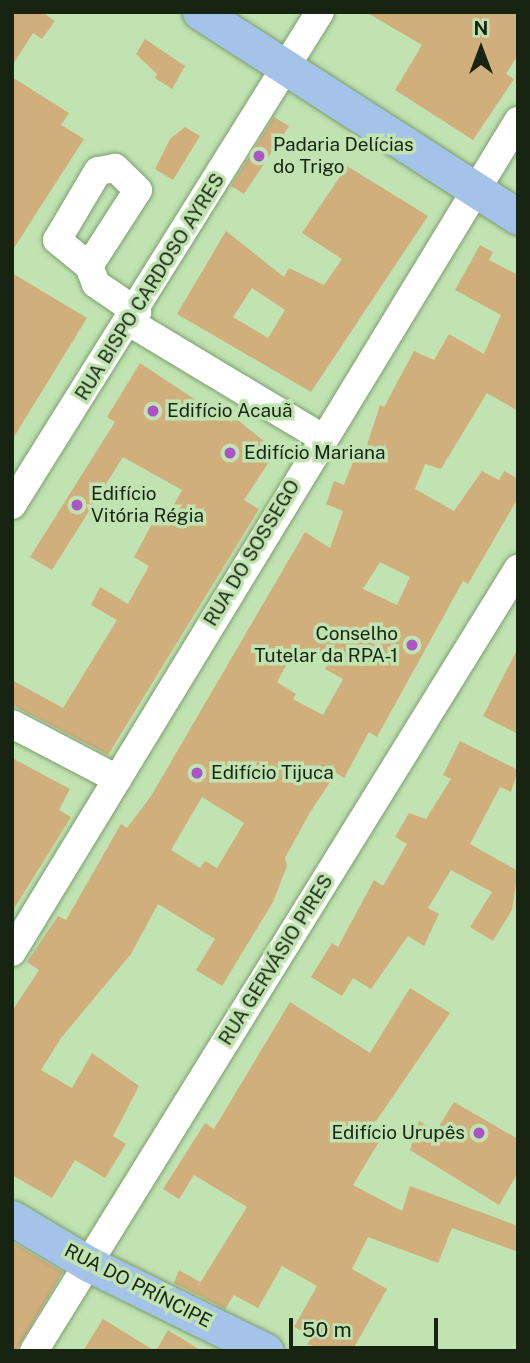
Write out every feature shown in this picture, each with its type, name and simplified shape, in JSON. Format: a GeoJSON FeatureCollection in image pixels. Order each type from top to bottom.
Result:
{"type":"FeatureCollection","features":[{"type":"Feature","properties":{"kind":"main road"},"geometry":{"type":"LineString","coordinates":[[200,12],[518,217]]}},
{"type":"Feature","properties":{"kind":"main road","name":"RUA DO PRÍNCIPE"},"geometry":{"type":"LineString","coordinates":[[12,1218],[89,1264],[266,1351]]}},
{"type":"Feature","properties":{"kind":"street","name":"RUA BISPO CARDOSO AYRES"},"geometry":{"type":"LineString","coordinates":[[13,501],[134,317],[320,12]]}},
{"type":"Feature","properties":{"kind":"street","name":"RUA DO SOSSEGO"},"geometry":{"type":"LineString","coordinates":[[12,952],[321,437],[518,121]]}},
{"type":"Feature","properties":{"kind":"street"},"geometry":{"type":"LineString","coordinates":[[89,267],[96,284],[134,317],[321,437]]}},
{"type":"Feature","properties":{"kind":"street","name":"RUA GERVÁSIO PIRES"},"geometry":{"type":"LineString","coordinates":[[34,1351],[518,569]]}},
{"type":"Feature","properties":{"kind":"street"},"geometry":{"type":"LineString","coordinates":[[12,724],[117,779]]}},
{"type":"Feature","properties":{"kind":"building"},"geometry":{"type":"Polygon","coordinates":[[[12,12],[42,12],[55,21],[42,39],[33,33],[12,66],[12,12]]]}},
{"type":"Feature","properties":{"kind":"building"},"geometry":{"type":"Polygon","coordinates":[[[366,12],[518,12],[518,55],[506,74],[514,79],[473,140],[395,90],[422,45],[366,12]]]}},
{"type":"Feature","properties":{"kind":"building"},"geometry":{"type":"Polygon","coordinates":[[[145,39],[185,66],[172,89],[155,78],[157,74],[136,54],[145,39]]]}},
{"type":"Feature","properties":{"kind":"building"},"geometry":{"type":"Polygon","coordinates":[[[12,77],[69,113],[61,125],[84,139],[12,251],[12,77]]]}},
{"type":"Feature","properties":{"kind":"building","name":"Padaria Delícias do Trigo"},"geometry":{"type":"Polygon","coordinates":[[[274,117],[289,126],[244,194],[231,186],[274,117]]]}},
{"type":"Feature","properties":{"kind":"building"},"geometry":{"type":"Polygon","coordinates":[[[185,127],[200,136],[173,180],[155,169],[170,139],[185,127]]]}},
{"type":"Feature","properties":{"kind":"building"},"geometry":{"type":"Polygon","coordinates":[[[347,166],[428,216],[311,392],[177,314],[226,231],[284,277],[289,268],[324,285],[342,259],[302,233],[347,166]],[[252,288],[233,317],[268,338],[285,310],[252,288]]]}},
{"type":"Feature","properties":{"kind":"building"},"geometry":{"type":"Polygon","coordinates":[[[480,245],[493,252],[489,260],[518,275],[518,411],[487,393],[441,469],[425,464],[415,489],[454,511],[482,471],[499,480],[504,471],[518,479],[518,498],[468,584],[463,581],[377,737],[369,732],[344,778],[336,773],[309,814],[285,858],[287,866],[273,902],[222,986],[196,970],[215,939],[158,904],[131,954],[61,1038],[41,1070],[72,1088],[92,1053],[139,1086],[113,1136],[126,1144],[105,1178],[75,1160],[52,1198],[12,1175],[12,1011],[39,970],[27,962],[58,916],[66,920],[121,824],[127,828],[151,796],[305,532],[330,548],[343,511],[326,504],[334,481],[344,485],[355,457],[365,451],[380,405],[384,407],[414,351],[434,360],[449,334],[484,354],[501,315],[455,290],[480,245]],[[380,562],[363,589],[397,605],[410,577],[380,562]],[[296,648],[277,682],[296,694],[293,699],[323,715],[343,679],[325,669],[328,664],[296,648]],[[202,797],[171,850],[200,868],[205,861],[217,868],[244,823],[202,797]]]}},
{"type":"Feature","properties":{"kind":"building"},"geometry":{"type":"Polygon","coordinates":[[[12,273],[87,318],[12,440],[12,273]]]}},
{"type":"Feature","properties":{"kind":"building"},"geometry":{"type":"Polygon","coordinates":[[[140,363],[211,410],[232,422],[234,417],[276,451],[244,500],[259,509],[108,755],[12,705],[12,680],[63,708],[117,620],[91,605],[100,587],[128,604],[149,566],[134,557],[153,522],[162,526],[182,490],[123,457],[52,570],[30,557],[115,422],[107,417],[140,363]]]}},
{"type":"Feature","properties":{"kind":"building"},"geometry":{"type":"Polygon","coordinates":[[[518,648],[518,734],[483,716],[518,648]]]}},
{"type":"Feature","properties":{"kind":"building"},"geometry":{"type":"Polygon","coordinates":[[[460,741],[518,770],[511,792],[500,787],[470,844],[518,871],[512,910],[493,941],[470,927],[492,892],[451,870],[428,908],[439,914],[424,946],[408,936],[371,989],[353,978],[342,996],[311,977],[332,943],[338,947],[374,880],[383,886],[407,844],[395,837],[409,813],[426,819],[451,779],[443,775],[460,741]]]}},
{"type":"Feature","properties":{"kind":"building"},"geometry":{"type":"Polygon","coordinates":[[[12,758],[70,789],[59,810],[71,817],[12,912],[12,758]]]}},
{"type":"Feature","properties":{"kind":"building"},"geometry":{"type":"Polygon","coordinates":[[[410,988],[450,1013],[372,1127],[383,1135],[353,1185],[402,1211],[410,1186],[518,1226],[518,1252],[452,1228],[438,1263],[368,1237],[352,1269],[387,1289],[352,1351],[307,1345],[312,1336],[294,1327],[317,1286],[282,1266],[258,1308],[234,1295],[225,1309],[174,1283],[179,1270],[200,1282],[195,1291],[247,1207],[194,1175],[179,1199],[163,1189],[205,1123],[214,1129],[290,1002],[370,1053],[410,988]]]}},
{"type":"Feature","properties":{"kind":"building"},"geometry":{"type":"Polygon","coordinates":[[[454,1102],[518,1139],[518,1173],[499,1205],[410,1150],[419,1121],[436,1131],[454,1102]]]}},
{"type":"Feature","properties":{"kind":"building"},"geometry":{"type":"Polygon","coordinates":[[[12,1242],[63,1272],[16,1351],[12,1351],[12,1242]]]}},
{"type":"Feature","properties":{"kind":"building"},"geometry":{"type":"Polygon","coordinates":[[[103,1319],[155,1351],[83,1351],[103,1319]]]}},
{"type":"Feature","properties":{"kind":"building"},"geometry":{"type":"Polygon","coordinates":[[[168,1330],[202,1351],[156,1351],[168,1330]]]}},
{"type":"Feature","properties":{"kind":"place","name":"Padaria Delícias do Trigo"},"geometry":{"type":"Point","coordinates":[259,156]}},
{"type":"Feature","properties":{"kind":"place","name":"Edifício Acauã"},"geometry":{"type":"Point","coordinates":[153,411]}},
{"type":"Feature","properties":{"kind":"place","name":"Edifício Mariana"},"geometry":{"type":"Point","coordinates":[230,453]}},
{"type":"Feature","properties":{"kind":"place","name":"Edifício Vitória Régia"},"geometry":{"type":"Point","coordinates":[77,505]}},
{"type":"Feature","properties":{"kind":"place","name":"Conselho Tutelar da RPA-1"},"geometry":{"type":"Point","coordinates":[412,645]}},
{"type":"Feature","properties":{"kind":"place","name":"Edifício Tijuca"},"geometry":{"type":"Point","coordinates":[197,773]}},
{"type":"Feature","properties":{"kind":"place","name":"Edifício Urupês"},"geometry":{"type":"Point","coordinates":[479,1133]}}]}
